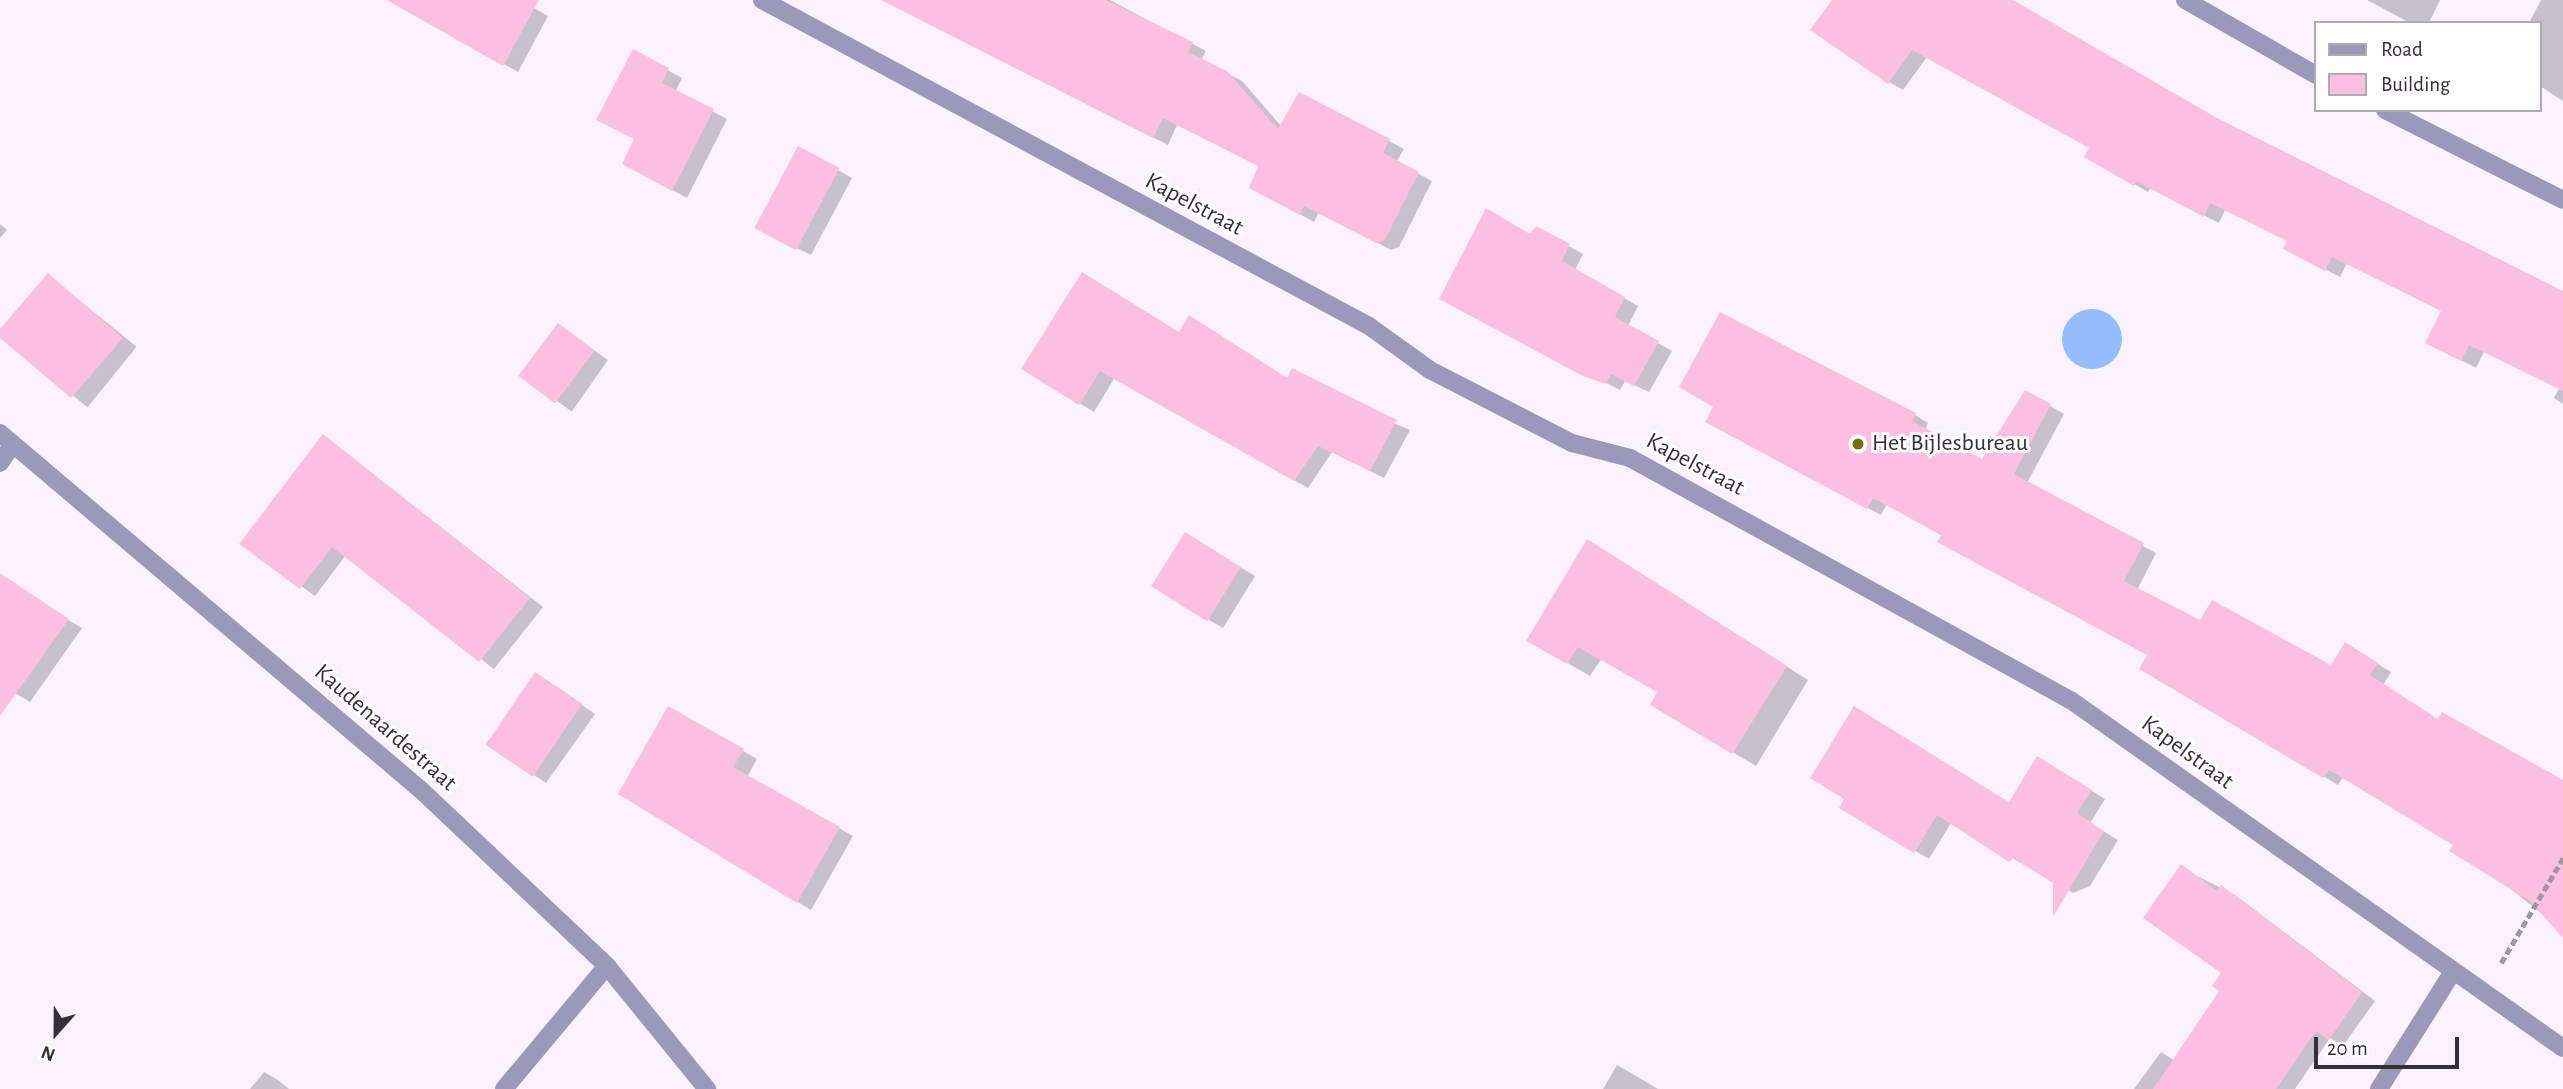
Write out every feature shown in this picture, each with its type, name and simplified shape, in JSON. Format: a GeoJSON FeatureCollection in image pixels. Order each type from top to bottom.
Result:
{"type":"FeatureCollection","features":[{"type":"Feature","properties":{"kind":"street","name":"Kapelstraat"},"geometry":{"type":"LineString","coordinates":[[762,0],[1369,326],[1430,370],[1573,443],[1630,458],[2072,701],[2452,973],[2563,1048]]}},
{"type":"Feature","properties":{"kind":"street"},"geometry":{"type":"LineString","coordinates":[[2185,0],[2314,74]]}},
{"type":"Feature","properties":{"kind":"street"},"geometry":{"type":"LineString","coordinates":[[2389,112],[2563,200]]}},
{"type":"Feature","properties":{"kind":"street"},"geometry":{"type":"LineString","coordinates":[[0,463],[7,439]]}},
{"type":"Feature","properties":{"kind":"street","name":"Kaudenaardestraat"},"geometry":{"type":"LineString","coordinates":[[7,439],[421,790],[607,966],[707,1089]]}},
{"type":"Feature","properties":{"kind":"street"},"geometry":{"type":"LineString","coordinates":[[504,1089],[607,966]]}},
{"type":"Feature","properties":{"kind":"street"},"geometry":{"type":"LineString","coordinates":[[2379,1089],[2452,973]]}},
{"type":"Feature","properties":{"kind":"path"},"geometry":{"type":"LineString","coordinates":[[2483,993],[2563,859]]}},
{"type":"Feature","properties":{"kind":"water"},"geometry":{"type":"Polygon","coordinates":[[[2086,309],[2098,309],[2117,322],[2122,339],[2120,351],[2109,364],[2098,369],[2086,369],[2067,356],[2062,345],[2062,333],[2075,314],[2086,309]]]}},
{"type":"Feature","properties":{"kind":"building"},"geometry":{"type":"Polygon","coordinates":[[[387,0],[539,0],[503,66],[387,0]]]}},
{"type":"Feature","properties":{"kind":"building"},"geometry":{"type":"Polygon","coordinates":[[[881,0],[1106,0],[1193,42],[1188,52],[1227,71],[1278,129],[1299,92],[1390,139],[1383,153],[1419,172],[1385,240],[1376,243],[1304,206],[1300,215],[1249,188],[1258,166],[1163,118],[1153,138],[881,0]]]}},
{"type":"Feature","properties":{"kind":"building"},"geometry":{"type":"Polygon","coordinates":[[[1832,0],[2013,0],[2217,118],[2563,291],[2563,391],[2469,345],[2461,361],[2425,343],[2441,311],[2332,257],[2325,271],[2283,249],[2287,241],[2210,203],[2204,217],[2136,181],[2134,186],[2084,157],[2089,148],[1912,50],[1888,84],[1810,30],[1832,0]]]}},
{"type":"Feature","properties":{"kind":"building"},"geometry":{"type":"Polygon","coordinates":[[[633,49],[669,68],[662,83],[714,109],[672,191],[622,164],[634,139],[596,120],[633,49]]]}},
{"type":"Feature","properties":{"kind":"building"},"geometry":{"type":"Polygon","coordinates":[[[798,146],[839,168],[796,250],[754,228],[798,146]]]}},
{"type":"Feature","properties":{"kind":"building"},"geometry":{"type":"Polygon","coordinates":[[[1486,208],[1530,234],[1536,226],[1570,244],[1562,261],[1625,297],[1615,317],[1659,341],[1634,386],[1611,374],[1606,384],[1583,376],[1439,299],[1486,208]]]}},
{"type":"Feature","properties":{"kind":"building"},"geometry":{"type":"Polygon","coordinates":[[[1082,272],[1179,332],[1189,315],[1287,378],[1292,368],[1397,420],[1370,471],[1318,446],[1294,481],[1100,371],[1079,405],[1021,369],[1082,272]]]}},
{"type":"Feature","properties":{"kind":"building"},"geometry":{"type":"Polygon","coordinates":[[[48,273],[123,338],[71,398],[0,338],[0,329],[48,273]]]}},
{"type":"Feature","properties":{"kind":"building"},"geometry":{"type":"Polygon","coordinates":[[[1720,312],[1916,413],[1912,421],[1982,459],[2025,390],[2051,404],[2014,474],[2144,543],[2124,581],[2200,620],[2212,600],[2331,665],[2345,642],[2378,663],[2370,675],[2438,719],[2442,712],[2563,780],[2563,938],[2530,901],[2449,851],[2453,845],[2329,770],[2323,778],[2139,669],[2147,655],[1937,542],[1941,535],[1873,498],[1867,509],[1705,422],[1713,407],[1679,387],[1720,312]]]}},
{"type":"Feature","properties":{"kind":"building"},"geometry":{"type":"Polygon","coordinates":[[[558,323],[595,351],[555,403],[518,376],[558,323]]]}},
{"type":"Feature","properties":{"kind":"building"},"geometry":{"type":"Polygon","coordinates":[[[323,434],[530,598],[479,662],[332,547],[300,589],[239,544],[323,434]]]}},
{"type":"Feature","properties":{"kind":"building"},"geometry":{"type":"Polygon","coordinates":[[[1185,532],[1241,567],[1207,621],[1151,586],[1185,532]]]}},
{"type":"Feature","properties":{"kind":"building"},"geometry":{"type":"Polygon","coordinates":[[[1587,539],[1787,666],[1732,754],[1650,705],[1657,692],[1578,647],[1567,664],[1526,641],[1587,539]]]}},
{"type":"Feature","properties":{"kind":"building"},"geometry":{"type":"Polygon","coordinates":[[[0,573],[69,619],[0,716],[0,573]]]}},
{"type":"Feature","properties":{"kind":"building"},"geometry":{"type":"Polygon","coordinates":[[[535,672],[582,704],[533,777],[486,745],[535,672]]]}},
{"type":"Feature","properties":{"kind":"building"},"geometry":{"type":"Polygon","coordinates":[[[668,706],[744,749],[733,767],[840,827],[797,903],[618,794],[668,706]]]}},
{"type":"Feature","properties":{"kind":"building"},"geometry":{"type":"Polygon","coordinates":[[[1854,706],[2009,802],[2037,756],[2092,790],[2077,813],[2104,831],[2053,917],[2053,883],[2013,858],[2009,862],[1937,815],[1914,853],[1839,808],[1844,799],[1810,778],[1854,706]]]}},
{"type":"Feature","properties":{"kind":"building"},"geometry":{"type":"Polygon","coordinates":[[[2181,864],[2217,891],[2221,885],[2362,992],[2329,1040],[2316,1031],[2276,1089],[2153,1089],[2219,991],[2212,986],[2221,973],[2143,918],[2181,864]]]}},
{"type":"Feature","properties":{"kind":"place","name":"Het Bijlesbureau"},"geometry":{"type":"Point","coordinates":[1858,444]}}]}
